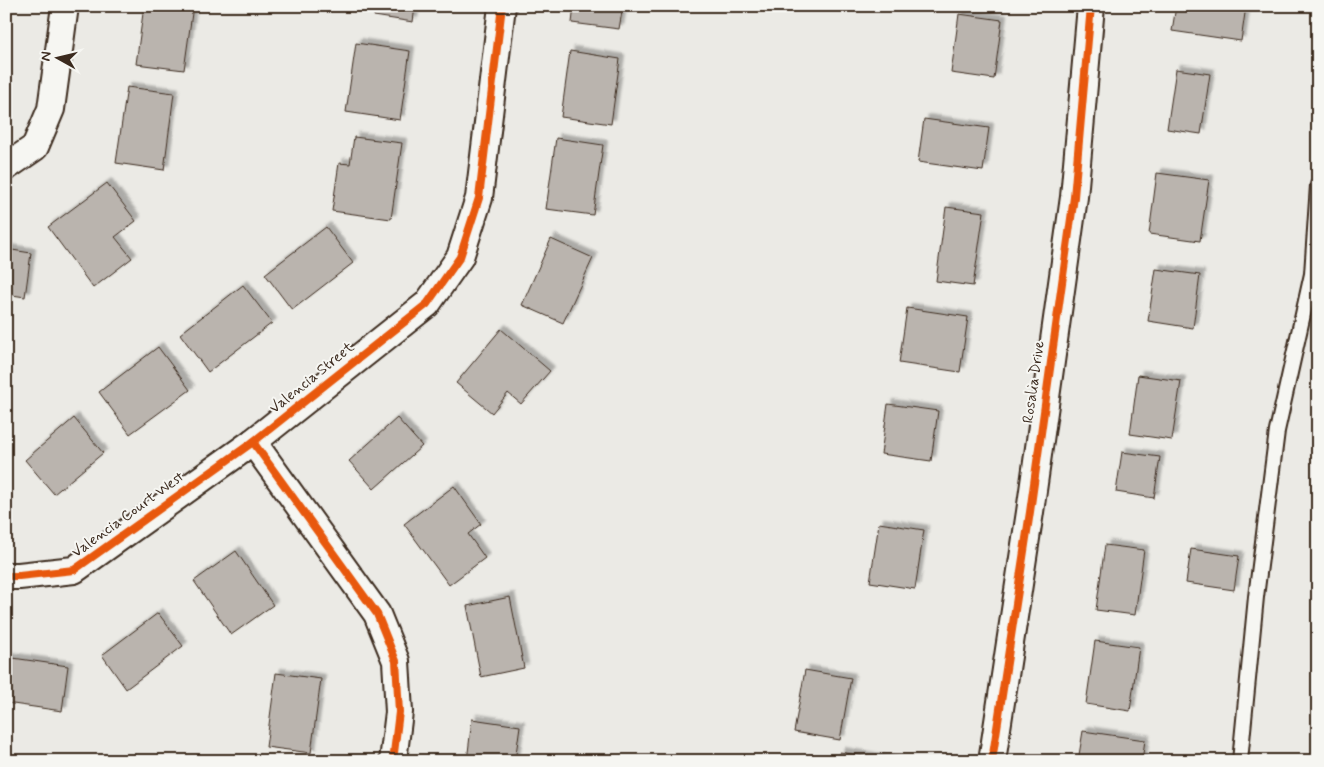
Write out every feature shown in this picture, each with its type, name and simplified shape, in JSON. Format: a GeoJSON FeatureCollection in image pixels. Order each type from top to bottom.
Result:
{"type":"FeatureCollection","features":[{"type":"Feature","properties":{"kind":"street"},"geometry":{"type":"LineString","coordinates":[[6,167],[35,147],[51,108],[65,6]]}},
{"type":"Feature","properties":{"kind":"street","name":"Valencia Street"},"geometry":{"type":"LineString","coordinates":[[253,442],[427,304],[460,257],[478,198],[502,6]]}},
{"type":"Feature","properties":{"kind":"street","name":"Rosalia Drive"},"geometry":{"type":"LineString","coordinates":[[992,761],[1030,512],[1074,197],[1091,6]]}},
{"type":"Feature","properties":{"kind":"street"},"geometry":{"type":"LineString","coordinates":[[253,442],[377,614],[396,661],[399,712],[393,761]]}},
{"type":"Feature","properties":{"kind":"street","name":"Valencia Court West"},"geometry":{"type":"LineString","coordinates":[[6,576],[74,570],[253,442]]}},
{"type":"Feature","properties":{"kind":"lane"},"geometry":{"type":"LineString","coordinates":[[1240,761],[1256,598],[1277,431],[1312,274],[1318,185]]}},
{"type":"Feature","properties":{"kind":"building"},"geometry":{"type":"Polygon","coordinates":[[[144,6],[193,6],[184,70],[136,64],[144,6]]]}},
{"type":"Feature","properties":{"kind":"building"},"geometry":{"type":"Polygon","coordinates":[[[375,6],[415,6],[413,22],[374,16],[375,6]]]}},
{"type":"Feature","properties":{"kind":"building"},"geometry":{"type":"Polygon","coordinates":[[[574,6],[623,6],[619,29],[572,23],[574,6]]]}},
{"type":"Feature","properties":{"kind":"building"},"geometry":{"type":"Polygon","coordinates":[[[1176,6],[1246,6],[1241,41],[1172,31],[1176,6]]]}},
{"type":"Feature","properties":{"kind":"building"},"geometry":{"type":"Polygon","coordinates":[[[959,14],[1002,20],[994,79],[951,73],[959,14]]]}},
{"type":"Feature","properties":{"kind":"building"},"geometry":{"type":"Polygon","coordinates":[[[356,43],[410,51],[400,120],[346,112],[356,43]]]}},
{"type":"Feature","properties":{"kind":"building"},"geometry":{"type":"Polygon","coordinates":[[[570,51],[620,59],[611,124],[561,117],[570,51]]]}},
{"type":"Feature","properties":{"kind":"building"},"geometry":{"type":"Polygon","coordinates":[[[1176,69],[1210,74],[1201,134],[1167,129],[1176,69]]]}},
{"type":"Feature","properties":{"kind":"building"},"geometry":{"type":"Polygon","coordinates":[[[127,87],[174,93],[164,170],[116,163],[127,87]]]}},
{"type":"Feature","properties":{"kind":"building"},"geometry":{"type":"Polygon","coordinates":[[[924,119],[989,128],[983,171],[918,162],[924,119]]]}},
{"type":"Feature","properties":{"kind":"building"},"geometry":{"type":"Polygon","coordinates":[[[354,137],[402,143],[391,219],[332,211],[339,163],[350,164],[354,137]]]}},
{"type":"Feature","properties":{"kind":"building"},"geometry":{"type":"Polygon","coordinates":[[[556,138],[603,145],[593,215],[546,209],[556,138]]]}},
{"type":"Feature","properties":{"kind":"building"},"geometry":{"type":"Polygon","coordinates":[[[1157,173],[1209,180],[1200,241],[1149,234],[1157,173]]]}},
{"type":"Feature","properties":{"kind":"building"},"geometry":{"type":"Polygon","coordinates":[[[107,183],[136,221],[115,237],[132,258],[93,288],[48,227],[107,183]]]}},
{"type":"Feature","properties":{"kind":"building"},"geometry":{"type":"Polygon","coordinates":[[[946,207],[984,212],[973,286],[936,281],[946,207]]]}},
{"type":"Feature","properties":{"kind":"building"},"geometry":{"type":"Polygon","coordinates":[[[326,227],[353,263],[292,310],[265,274],[326,227]]]}},
{"type":"Feature","properties":{"kind":"building"},"geometry":{"type":"Polygon","coordinates":[[[551,239],[593,258],[563,323],[522,305],[551,239]]]}},
{"type":"Feature","properties":{"kind":"building"},"geometry":{"type":"Polygon","coordinates":[[[6,249],[31,253],[25,297],[6,294],[6,249]]]}},
{"type":"Feature","properties":{"kind":"building"},"geometry":{"type":"Polygon","coordinates":[[[1156,269],[1200,275],[1193,328],[1148,321],[1156,269]]]}},
{"type":"Feature","properties":{"kind":"building"},"geometry":{"type":"Polygon","coordinates":[[[243,285],[272,323],[208,372],[180,334],[243,285]]]}},
{"type":"Feature","properties":{"kind":"building"},"geometry":{"type":"Polygon","coordinates":[[[907,308],[968,317],[960,372],[899,363],[907,308]]]}},
{"type":"Feature","properties":{"kind":"building"},"geometry":{"type":"Polygon","coordinates":[[[501,329],[550,371],[521,404],[508,393],[492,413],[456,383],[501,329]]]}},
{"type":"Feature","properties":{"kind":"building"},"geometry":{"type":"Polygon","coordinates":[[[158,347],[190,390],[130,434],[99,392],[158,347]]]}},
{"type":"Feature","properties":{"kind":"building"},"geometry":{"type":"Polygon","coordinates":[[[1138,375],[1181,381],[1172,440],[1130,434],[1138,375]]]}},
{"type":"Feature","properties":{"kind":"building"},"geometry":{"type":"Polygon","coordinates":[[[888,404],[938,411],[931,461],[881,454],[888,404]]]}},
{"type":"Feature","properties":{"kind":"building"},"geometry":{"type":"Polygon","coordinates":[[[74,418],[103,453],[54,494],[25,460],[74,418]]]}},
{"type":"Feature","properties":{"kind":"building"},"geometry":{"type":"Polygon","coordinates":[[[397,418],[422,446],[374,489],[349,461],[397,418]]]}},
{"type":"Feature","properties":{"kind":"building"},"geometry":{"type":"Polygon","coordinates":[[[1122,452],[1160,457],[1154,498],[1116,492],[1122,452]]]}},
{"type":"Feature","properties":{"kind":"building"},"geometry":{"type":"Polygon","coordinates":[[[454,486],[481,524],[468,534],[485,558],[449,585],[404,524],[454,486]]]}},
{"type":"Feature","properties":{"kind":"building"},"geometry":{"type":"Polygon","coordinates":[[[879,523],[924,530],[915,589],[870,582],[879,523]]]}},
{"type":"Feature","properties":{"kind":"building"},"geometry":{"type":"Polygon","coordinates":[[[1105,545],[1144,550],[1135,615],[1096,610],[1105,545]]]}},
{"type":"Feature","properties":{"kind":"building"},"geometry":{"type":"Polygon","coordinates":[[[1191,549],[1239,556],[1234,590],[1186,583],[1191,549]]]}},
{"type":"Feature","properties":{"kind":"building"},"geometry":{"type":"Polygon","coordinates":[[[236,551],[273,605],[231,635],[194,581],[236,551]]]}},
{"type":"Feature","properties":{"kind":"building"},"geometry":{"type":"Polygon","coordinates":[[[510,597],[524,668],[481,677],[467,606],[510,597]]]}},
{"type":"Feature","properties":{"kind":"building"},"geometry":{"type":"Polygon","coordinates":[[[158,613],[183,646],[126,689],[102,655],[158,613]]]}},
{"type":"Feature","properties":{"kind":"building"},"geometry":{"type":"Polygon","coordinates":[[[1095,641],[1139,647],[1130,711],[1086,704],[1095,641]]]}},
{"type":"Feature","properties":{"kind":"building"},"geometry":{"type":"Polygon","coordinates":[[[6,657],[68,666],[62,711],[6,703],[6,657]]]}},
{"type":"Feature","properties":{"kind":"building"},"geometry":{"type":"Polygon","coordinates":[[[805,670],[851,678],[840,740],[794,732],[805,670]]]}},
{"type":"Feature","properties":{"kind":"building"},"geometry":{"type":"Polygon","coordinates":[[[276,673],[321,679],[311,753],[266,747],[276,673]]]}},
{"type":"Feature","properties":{"kind":"building"},"geometry":{"type":"Polygon","coordinates":[[[472,719],[520,726],[515,761],[467,761],[472,719]]]}},
{"type":"Feature","properties":{"kind":"building"},"geometry":{"type":"Polygon","coordinates":[[[1083,731],[1145,740],[1142,761],[1078,761],[1083,731]]]}},
{"type":"Feature","properties":{"kind":"building"},"geometry":{"type":"Polygon","coordinates":[[[840,752],[893,761],[839,761],[840,752]]]}},
{"type":"Feature","properties":{"kind":"cycle path"},"geometry":{"type":"LineString","coordinates":[[6,576],[74,570],[253,442],[427,304],[460,257],[479,198],[502,6]]}},
{"type":"Feature","properties":{"kind":"cycle path"},"geometry":{"type":"LineString","coordinates":[[992,761],[1030,512],[1074,197],[1091,6]]}},
{"type":"Feature","properties":{"kind":"cycle path"},"geometry":{"type":"LineString","coordinates":[[253,442],[377,614],[396,661],[399,712],[393,761]]}}]}
